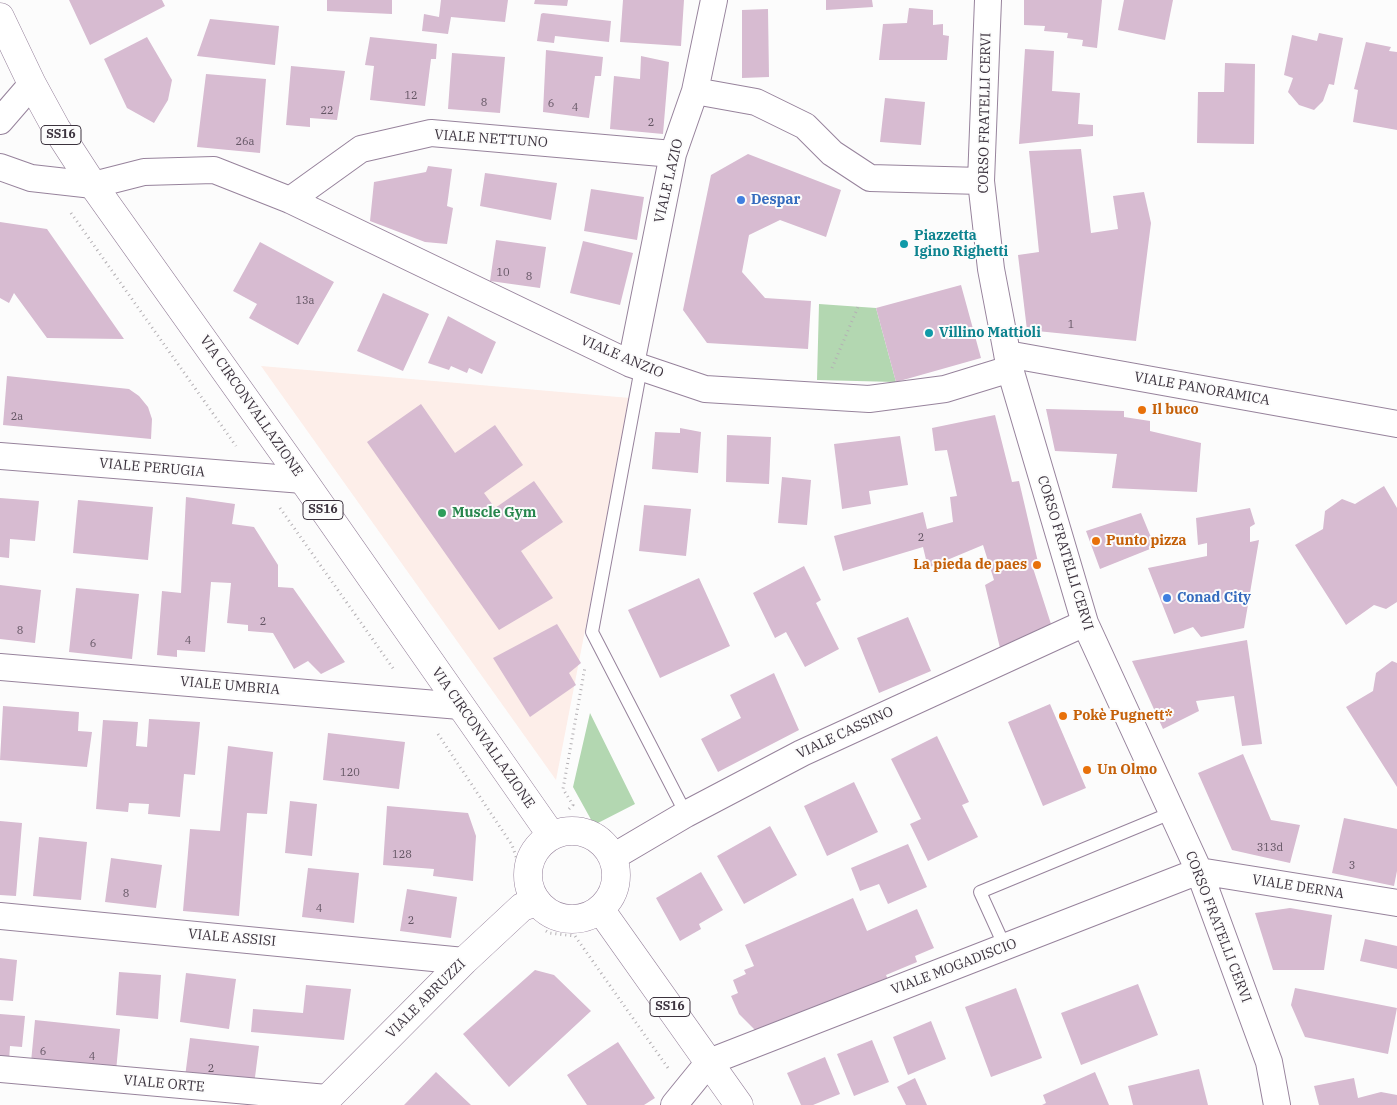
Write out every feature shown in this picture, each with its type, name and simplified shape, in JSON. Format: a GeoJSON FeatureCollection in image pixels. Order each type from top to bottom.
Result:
{"type":"FeatureCollection","features":[{"type":"Feature","properties":{"kind":"main road","name":"VIA CIRCONVALLAZIONE"},"geometry":{"type":"LineString","coordinates":[[0,17],[32,84],[56,128],[94,185],[303,480],[548,833]]}},
{"type":"Feature","properties":{"kind":"main road"},"geometry":{"type":"LineString","coordinates":[[578,831],[592,836],[605,845],[613,858],[616,872],[615,886],[609,899],[600,909],[588,916],[574,919],[560,918],[530,904],[528,874],[530,859],[548,833],[578,831]]}},
{"type":"Feature","properties":{"kind":"main road","name":"VIALE ABRUZZI"},"geometry":{"type":"LineString","coordinates":[[324,1102],[464,961],[530,904]]}},
{"type":"Feature","properties":{"kind":"main road","name":"SS16"},"geometry":{"type":"LineString","coordinates":[[600,909],[739,1105]]}},
{"type":"Feature","properties":{"kind":"street","name":"VIALE LAZIO"},"geometry":{"type":"LineString","coordinates":[[636,366],[673,154],[695,91],[714,0]]}},
{"type":"Feature","properties":{"kind":"street","name":"CORSO FRATELLI CERVI"},"geometry":{"type":"LineString","coordinates":[[988,0],[981,181],[991,269],[1009,362],[1085,623],[1199,871],[1269,1062],[1277,1105]]}},
{"type":"Feature","properties":{"kind":"street"},"geometry":{"type":"LineString","coordinates":[[0,121],[32,84]]}},
{"type":"Feature","properties":{"kind":"street"},"geometry":{"type":"LineString","coordinates":[[695,91],[756,102],[805,126],[832,154],[870,178],[981,181]]}},
{"type":"Feature","properties":{"kind":"street","name":"VIALE NETTUNO"},"geometry":{"type":"LineString","coordinates":[[290,200],[361,149],[431,133],[673,154]]}},
{"type":"Feature","properties":{"kind":"street"},"geometry":{"type":"LineString","coordinates":[[0,168],[31,178],[94,185],[144,172],[214,170],[290,200]]}},
{"type":"Feature","properties":{"kind":"street","name":"VIALE ANZIO"},"geometry":{"type":"LineString","coordinates":[[290,200],[636,366],[705,389],[869,399],[944,389],[1009,362]]}},
{"type":"Feature","properties":{"kind":"street","name":"VIALE PANORAMICA"},"geometry":{"type":"LineString","coordinates":[[1009,362],[1397,424]]}},
{"type":"Feature","properties":{"kind":"street","name":"VIALE PERUGIA"},"geometry":{"type":"LineString","coordinates":[[0,456],[303,480]]}},
{"type":"Feature","properties":{"kind":"street","name":"VIALE CASSINO"},"geometry":{"type":"LineString","coordinates":[[613,858],[686,814],[802,753],[1085,623]]}},
{"type":"Feature","properties":{"kind":"street","name":"VIALE UMBRIA"},"geometry":{"type":"LineString","coordinates":[[0,668],[460,706]]}},
{"type":"Feature","properties":{"kind":"street","name":"VIALE DERNA"},"geometry":{"type":"LineString","coordinates":[[1199,871],[1397,903]]}},
{"type":"Feature","properties":{"kind":"street","name":"VIALE MOGADISCIO"},"geometry":{"type":"LineString","coordinates":[[710,1062],[1199,871]]}},
{"type":"Feature","properties":{"kind":"street","name":"VIALE ASSISI"},"geometry":{"type":"LineString","coordinates":[[0,916],[464,961]]}},
{"type":"Feature","properties":{"kind":"street"},"geometry":{"type":"LineString","coordinates":[[679,1098],[710,1062]]}},
{"type":"Feature","properties":{"kind":"street","name":"VIALE ORTE"},"geometry":{"type":"LineString","coordinates":[[0,1069],[324,1102]]}},
{"type":"Feature","properties":{"kind":"lane"},"geometry":{"type":"LineString","coordinates":[[636,366],[592,632],[686,814]]}},
{"type":"Feature","properties":{"kind":"lane"},"geometry":{"type":"LineString","coordinates":[[1005,947],[980,892],[1171,813]]}},
{"type":"Feature","properties":{"kind":"path"},"geometry":{"type":"LineString","coordinates":[[820,396],[858,307]]}},
{"type":"Feature","properties":{"kind":"path"},"geometry":{"type":"LineString","coordinates":[[592,632],[563,788],[573,805],[520,868],[507,890],[530,904],[549,933],[575,936],[679,1098]]}},
{"type":"Feature","properties":{"kind":"path"},"geometry":{"type":"LineString","coordinates":[[512,845],[520,868]]}},
{"type":"Feature","properties":{"kind":"shaded area"},"geometry":{"type":"Polygon","coordinates":[[[261,366],[630,398],[556,780],[261,366]]]}},
{"type":"Feature","properties":{"kind":"green space"},"geometry":{"type":"Polygon","coordinates":[[[819,304],[876,308],[896,382],[817,380],[819,304]]]}},
{"type":"Feature","properties":{"kind":"green space"},"geometry":{"type":"Polygon","coordinates":[[[590,713],[635,804],[594,825],[573,787],[590,713]]]}},
{"type":"Feature","properties":{"kind":"building"},"geometry":{"type":"Polygon","coordinates":[[[69,0],[162,0],[165,6],[90,45],[69,0]]]}},
{"type":"Feature","properties":{"kind":"building"},"geometry":{"type":"Polygon","coordinates":[[[327,0],[392,0],[392,14],[327,11],[327,0]]]}},
{"type":"Feature","properties":{"kind":"building"},"geometry":{"type":"Polygon","coordinates":[[[441,0],[508,0],[505,22],[451,17],[448,34],[422,31],[424,14],[439,17],[441,0]]]}},
{"type":"Feature","properties":{"kind":"building"},"geometry":{"type":"Polygon","coordinates":[[[535,0],[568,0],[567,6],[534,4],[535,0]]]}},
{"type":"Feature","properties":{"kind":"building"},"geometry":{"type":"Polygon","coordinates":[[[623,0],[684,0],[681,46],[620,42],[623,0]]]}},
{"type":"Feature","properties":{"kind":"building"},"geometry":{"type":"Polygon","coordinates":[[[826,0],[872,0],[873,7],[826,10],[826,0]]]}},
{"type":"Feature","properties":{"kind":"building"},"geometry":{"type":"Polygon","coordinates":[[[1024,0],[1102,0],[1097,48],[1082,46],[1083,40],[1067,38],[1068,33],[1044,31],[1045,26],[1024,25],[1024,0]]]}},
{"type":"Feature","properties":{"kind":"building"},"geometry":{"type":"Polygon","coordinates":[[[1124,0],[1173,0],[1165,40],[1118,30],[1124,0]]]}},
{"type":"Feature","properties":{"kind":"building"},"geometry":{"type":"Polygon","coordinates":[[[909,8],[933,10],[933,25],[943,24],[943,35],[949,36],[947,60],[879,60],[883,24],[907,23],[909,8]]]}},
{"type":"Feature","properties":{"kind":"building"},"geometry":{"type":"Polygon","coordinates":[[[768,9],[769,77],[742,78],[742,10],[768,9]]]}},
{"type":"Feature","properties":{"kind":"building"},"geometry":{"type":"Polygon","coordinates":[[[541,14],[611,21],[609,42],[555,36],[554,43],[537,41],[541,14]]]}},
{"type":"Feature","properties":{"kind":"building"},"geometry":{"type":"Polygon","coordinates":[[[210,19],[279,26],[275,65],[197,56],[210,19]]]}},
{"type":"Feature","properties":{"kind":"building"},"geometry":{"type":"Polygon","coordinates":[[[1319,33],[1343,38],[1334,85],[1329,84],[1323,101],[1314,110],[1299,105],[1288,92],[1293,78],[1284,75],[1292,35],[1317,41],[1319,33]]]}},
{"type":"Feature","properties":{"kind":"building"},"geometry":{"type":"Polygon","coordinates":[[[147,37],[172,80],[168,100],[154,123],[127,108],[104,59],[147,37]]]}},
{"type":"Feature","properties":{"kind":"building"},"geometry":{"type":"Polygon","coordinates":[[[370,37],[437,44],[436,59],[431,59],[425,106],[370,100],[374,66],[365,65],[370,37]]]}},
{"type":"Feature","properties":{"kind":"building"},"geometry":{"type":"Polygon","coordinates":[[[1366,42],[1391,47],[1389,51],[1397,52],[1397,130],[1353,122],[1358,90],[1354,89],[1366,42]]]}},
{"type":"Feature","properties":{"kind":"building"},"geometry":{"type":"Polygon","coordinates":[[[1025,49],[1054,51],[1052,91],[1080,93],[1078,124],[1093,125],[1093,136],[1019,144],[1025,49]]]}},
{"type":"Feature","properties":{"kind":"building"},"geometry":{"type":"Polygon","coordinates":[[[546,50],[603,57],[601,76],[595,76],[589,118],[543,112],[546,50]]]}},
{"type":"Feature","properties":{"kind":"building"},"geometry":{"type":"Polygon","coordinates":[[[452,53],[505,57],[500,113],[448,109],[452,53]]]}},
{"type":"Feature","properties":{"kind":"building"},"geometry":{"type":"Polygon","coordinates":[[[641,56],[669,62],[663,134],[610,129],[614,76],[640,79],[641,56]]]}},
{"type":"Feature","properties":{"kind":"building"},"geometry":{"type":"Polygon","coordinates":[[[1225,63],[1255,64],[1254,144],[1197,143],[1198,92],[1224,92],[1225,63]]]}},
{"type":"Feature","properties":{"kind":"building"},"geometry":{"type":"Polygon","coordinates":[[[291,66],[345,71],[337,120],[310,118],[310,127],[286,125],[291,66]]]}},
{"type":"Feature","properties":{"kind":"building"},"geometry":{"type":"Polygon","coordinates":[[[206,74],[266,79],[260,153],[197,147],[206,74]]]}},
{"type":"Feature","properties":{"kind":"building"},"geometry":{"type":"Polygon","coordinates":[[[885,98],[925,102],[921,145],[880,142],[885,98]]]}},
{"type":"Feature","properties":{"kind":"building"},"geometry":{"type":"Polygon","coordinates":[[[1081,149],[1091,233],[1118,229],[1113,196],[1144,192],[1151,223],[1136,341],[1027,330],[1018,255],[1039,252],[1029,151],[1081,149]]]}},
{"type":"Feature","properties":{"kind":"building"},"geometry":{"type":"Polygon","coordinates":[[[748,154],[841,190],[826,237],[780,220],[749,235],[742,272],[765,298],[811,301],[808,349],[707,343],[683,310],[711,175],[748,154]]]}},
{"type":"Feature","properties":{"kind":"building"},"geometry":{"type":"Polygon","coordinates":[[[428,166],[452,169],[447,206],[453,208],[447,244],[425,242],[370,221],[374,182],[426,172],[428,166]]]}},
{"type":"Feature","properties":{"kind":"building"},"geometry":{"type":"Polygon","coordinates":[[[485,173],[557,183],[551,220],[480,206],[485,173]]]}},
{"type":"Feature","properties":{"kind":"building"},"geometry":{"type":"Polygon","coordinates":[[[591,189],[644,197],[637,240],[584,231],[591,189]]]}},
{"type":"Feature","properties":{"kind":"building"},"geometry":{"type":"Polygon","coordinates":[[[0,222],[47,229],[124,339],[47,338],[14,293],[9,303],[0,298],[0,222]]]}},
{"type":"Feature","properties":{"kind":"building"},"geometry":{"type":"Polygon","coordinates":[[[496,240],[546,247],[540,288],[490,281],[496,240]]]}},
{"type":"Feature","properties":{"kind":"building"},"geometry":{"type":"Polygon","coordinates":[[[583,241],[633,253],[620,305],[570,293],[583,241]]]}},
{"type":"Feature","properties":{"kind":"building"},"geometry":{"type":"Polygon","coordinates":[[[260,242],[334,282],[298,345],[249,318],[257,304],[233,291],[260,242]]]}},
{"type":"Feature","properties":{"kind":"building","name":"Villino Mattioli"},"geometry":{"type":"Polygon","coordinates":[[[961,285],[981,358],[896,382],[876,308],[961,285]]]}},
{"type":"Feature","properties":{"kind":"building"},"geometry":{"type":"Polygon","coordinates":[[[383,293],[429,314],[403,371],[357,351],[383,293]]]}},
{"type":"Feature","properties":{"kind":"building"},"geometry":{"type":"Polygon","coordinates":[[[448,316],[496,342],[482,374],[469,368],[467,373],[451,366],[449,370],[428,363],[448,316]]]}},
{"type":"Feature","properties":{"kind":"building"},"geometry":{"type":"Polygon","coordinates":[[[7,376],[129,389],[139,396],[148,407],[152,419],[151,439],[3,425],[7,376]]]}},
{"type":"Feature","properties":{"kind":"building"},"geometry":{"type":"Polygon","coordinates":[[[421,404],[455,453],[495,425],[523,465],[484,493],[495,508],[534,481],[563,522],[521,551],[553,598],[499,630],[367,442],[421,404]]]}},
{"type":"Feature","properties":{"kind":"building"},"geometry":{"type":"Polygon","coordinates":[[[1046,409],[1124,411],[1124,417],[1150,421],[1150,431],[1201,443],[1197,492],[1112,488],[1117,454],[1055,451],[1046,409]]]}},
{"type":"Feature","properties":{"kind":"building"},"geometry":{"type":"Polygon","coordinates":[[[995,415],[1012,482],[1019,481],[1038,562],[1032,565],[1051,624],[1000,648],[985,585],[994,580],[983,545],[928,568],[923,547],[843,571],[834,536],[923,512],[927,529],[953,522],[950,497],[957,496],[947,450],[935,451],[932,428],[995,415]]]}},
{"type":"Feature","properties":{"kind":"building"},"geometry":{"type":"Polygon","coordinates":[[[680,428],[701,432],[698,473],[652,469],[655,432],[680,433],[680,428]]]}},
{"type":"Feature","properties":{"kind":"building"},"geometry":{"type":"Polygon","coordinates":[[[727,435],[771,437],[769,484],[726,482],[727,435]]]}},
{"type":"Feature","properties":{"kind":"building"},"geometry":{"type":"Polygon","coordinates":[[[900,436],[908,485],[869,491],[871,504],[842,509],[834,444],[900,436]]]}},
{"type":"Feature","properties":{"kind":"building"},"geometry":{"type":"Polygon","coordinates":[[[782,477],[811,480],[807,525],[778,523],[782,477]]]}},
{"type":"Feature","properties":{"kind":"building"},"geometry":{"type":"Polygon","coordinates":[[[1384,486],[1397,508],[1397,602],[1386,609],[1374,605],[1346,625],[1295,545],[1323,529],[1325,511],[1342,499],[1355,504],[1384,486]]]}},
{"type":"Feature","properties":{"kind":"building"},"geometry":{"type":"Polygon","coordinates":[[[186,497],[235,504],[232,524],[254,527],[278,565],[278,587],[293,588],[345,662],[321,674],[308,661],[294,669],[273,633],[248,631],[248,625],[227,623],[231,583],[211,582],[205,652],[177,650],[177,657],[157,655],[162,591],[181,593],[186,497]]]}},
{"type":"Feature","properties":{"kind":"building"},"geometry":{"type":"Polygon","coordinates":[[[0,498],[39,501],[35,541],[10,539],[9,558],[0,557],[0,498]]]}},
{"type":"Feature","properties":{"kind":"building"},"geometry":{"type":"Polygon","coordinates":[[[78,500],[153,507],[148,560],[73,553],[78,500]]]}},
{"type":"Feature","properties":{"kind":"building"},"geometry":{"type":"Polygon","coordinates":[[[644,505],[691,509],[686,556],[639,551],[644,505]]]}},
{"type":"Feature","properties":{"kind":"building"},"geometry":{"type":"Polygon","coordinates":[[[1250,508],[1255,524],[1250,527],[1250,542],[1259,540],[1244,628],[1201,637],[1193,627],[1174,634],[1148,568],[1207,556],[1207,543],[1198,545],[1196,518],[1250,508]]]}},
{"type":"Feature","properties":{"kind":"building"},"geometry":{"type":"Polygon","coordinates":[[[1141,513],[1155,547],[1100,569],[1086,531],[1141,513]]]}},
{"type":"Feature","properties":{"kind":"building"},"geometry":{"type":"Polygon","coordinates":[[[804,566],[821,600],[816,603],[839,649],[805,667],[786,632],[775,638],[753,593],[804,566]]]}},
{"type":"Feature","properties":{"kind":"building"},"geometry":{"type":"Polygon","coordinates":[[[699,578],[730,646],[660,678],[628,610],[699,578]]]}},
{"type":"Feature","properties":{"kind":"building"},"geometry":{"type":"Polygon","coordinates":[[[0,585],[41,590],[35,643],[0,639],[0,585]]]}},
{"type":"Feature","properties":{"kind":"building"},"geometry":{"type":"Polygon","coordinates":[[[76,588],[139,594],[132,659],[69,652],[76,588]]]}},
{"type":"Feature","properties":{"kind":"building"},"geometry":{"type":"Polygon","coordinates":[[[908,617],[931,671],[879,693],[857,638],[908,617]]]}},
{"type":"Feature","properties":{"kind":"building"},"geometry":{"type":"Polygon","coordinates":[[[557,624],[581,663],[569,673],[576,685],[530,717],[493,658],[557,624]]]}},
{"type":"Feature","properties":{"kind":"building"},"geometry":{"type":"Polygon","coordinates":[[[1247,640],[1262,744],[1242,746],[1234,696],[1196,701],[1199,711],[1163,729],[1132,661],[1247,640]]]}},
{"type":"Feature","properties":{"kind":"building"},"geometry":{"type":"Polygon","coordinates":[[[1392,661],[1397,663],[1397,787],[1346,707],[1373,691],[1376,673],[1392,661]]]}},
{"type":"Feature","properties":{"kind":"building"},"geometry":{"type":"Polygon","coordinates":[[[774,673],[799,730],[718,772],[701,739],[741,718],[730,695],[774,673]]]}},
{"type":"Feature","properties":{"kind":"building"},"geometry":{"type":"Polygon","coordinates":[[[1050,704],[1086,788],[1043,806],[1008,722],[1050,704]]]}},
{"type":"Feature","properties":{"kind":"building"},"geometry":{"type":"Polygon","coordinates":[[[3,706],[79,712],[78,731],[92,732],[87,767],[0,760],[3,706]]]}},
{"type":"Feature","properties":{"kind":"building"},"geometry":{"type":"Polygon","coordinates":[[[149,719],[200,722],[195,775],[184,774],[180,817],[148,814],[149,804],[129,803],[128,812],[96,809],[103,720],[138,722],[136,746],[147,747],[149,719]]]}},
{"type":"Feature","properties":{"kind":"building"},"geometry":{"type":"Polygon","coordinates":[[[328,733],[405,742],[399,789],[323,780],[328,733]]]}},
{"type":"Feature","properties":{"kind":"building"},"geometry":{"type":"Polygon","coordinates":[[[937,736],[969,802],[962,805],[978,837],[928,861],[910,824],[921,819],[891,759],[937,736]]]}},
{"type":"Feature","properties":{"kind":"building"},"geometry":{"type":"Polygon","coordinates":[[[228,746],[273,752],[267,814],[247,813],[239,916],[183,911],[190,829],[220,831],[228,746]]]}},
{"type":"Feature","properties":{"kind":"building"},"geometry":{"type":"Polygon","coordinates":[[[1243,754],[1271,820],[1300,825],[1290,863],[1232,850],[1198,773],[1243,754]]]}},
{"type":"Feature","properties":{"kind":"building"},"geometry":{"type":"Polygon","coordinates":[[[854,782],[878,832],[827,856],[804,806],[854,782]]]}},
{"type":"Feature","properties":{"kind":"building"},"geometry":{"type":"Polygon","coordinates":[[[290,801],[317,804],[312,856],[285,853],[290,801]]]}},
{"type":"Feature","properties":{"kind":"building"},"geometry":{"type":"Polygon","coordinates":[[[387,806],[468,813],[476,836],[473,881],[433,876],[434,869],[383,865],[387,806]]]}},
{"type":"Feature","properties":{"kind":"building"},"geometry":{"type":"Polygon","coordinates":[[[1344,818],[1397,829],[1397,871],[1394,886],[1332,873],[1344,818]]]}},
{"type":"Feature","properties":{"kind":"building"},"geometry":{"type":"Polygon","coordinates":[[[0,821],[22,823],[16,896],[0,895],[0,821]]]}},
{"type":"Feature","properties":{"kind":"building"},"geometry":{"type":"Polygon","coordinates":[[[770,826],[797,875],[744,904],[717,856],[770,826]]]}},
{"type":"Feature","properties":{"kind":"building"},"geometry":{"type":"Polygon","coordinates":[[[39,837],[87,842],[81,900],[33,896],[39,837]]]}},
{"type":"Feature","properties":{"kind":"building"},"geometry":{"type":"Polygon","coordinates":[[[908,844],[927,887],[888,904],[879,884],[860,891],[851,868],[908,844]]]}},
{"type":"Feature","properties":{"kind":"building"},"geometry":{"type":"Polygon","coordinates":[[[111,858],[162,865],[156,908],[105,902],[111,858]]]}},
{"type":"Feature","properties":{"kind":"building"},"geometry":{"type":"Polygon","coordinates":[[[308,868],[359,873],[354,923],[302,917],[308,868]]]}},
{"type":"Feature","properties":{"kind":"building"},"geometry":{"type":"Polygon","coordinates":[[[701,872],[723,910],[699,924],[701,929],[680,941],[656,898],[701,872]]]}},
{"type":"Feature","properties":{"kind":"building"},"geometry":{"type":"Polygon","coordinates":[[[407,889],[457,897],[451,938],[400,931],[407,889]]]}},
{"type":"Feature","properties":{"kind":"building"},"geometry":{"type":"Polygon","coordinates":[[[853,898],[867,931],[917,909],[934,948],[915,956],[917,962],[886,975],[889,982],[762,1037],[739,1014],[731,996],[738,993],[733,980],[746,974],[744,970],[754,966],[745,945],[853,898]]]}},
{"type":"Feature","properties":{"kind":"building"},"geometry":{"type":"Polygon","coordinates":[[[1290,908],[1332,915],[1324,970],[1273,970],[1255,913],[1290,908]]]}},
{"type":"Feature","properties":{"kind":"building"},"geometry":{"type":"Polygon","coordinates":[[[1365,939],[1397,946],[1397,969],[1360,961],[1365,939]]]}},
{"type":"Feature","properties":{"kind":"building"},"geometry":{"type":"Polygon","coordinates":[[[0,958],[17,960],[13,1001],[0,1000],[0,958]]]}},
{"type":"Feature","properties":{"kind":"building"},"geometry":{"type":"Polygon","coordinates":[[[535,970],[554,975],[591,1011],[509,1087],[463,1034],[535,970]]]}},
{"type":"Feature","properties":{"kind":"building"},"geometry":{"type":"Polygon","coordinates":[[[119,972],[161,975],[158,1019],[116,1015],[119,972]]]}},
{"type":"Feature","properties":{"kind":"building"},"geometry":{"type":"Polygon","coordinates":[[[186,973],[236,979],[229,1029],[180,1022],[186,973]]]}},
{"type":"Feature","properties":{"kind":"building"},"geometry":{"type":"Polygon","coordinates":[[[1138,984],[1158,1035],[1081,1065],[1061,1013],[1138,984]]]}},
{"type":"Feature","properties":{"kind":"building"},"geometry":{"type":"Polygon","coordinates":[[[306,985],[351,989],[344,1040],[251,1032],[253,1009],[303,1013],[306,985]]]}},
{"type":"Feature","properties":{"kind":"building"},"geometry":{"type":"Polygon","coordinates":[[[1016,988],[1042,1058],[991,1077],[965,1007],[1016,988]]]}},
{"type":"Feature","properties":{"kind":"building"},"geometry":{"type":"Polygon","coordinates":[[[1295,988],[1397,1008],[1388,1054],[1305,1037],[1291,1005],[1295,988]]]}},
{"type":"Feature","properties":{"kind":"building"},"geometry":{"type":"Polygon","coordinates":[[[0,1014],[25,1016],[22,1047],[10,1046],[9,1061],[0,1060],[0,1014]]]}},
{"type":"Feature","properties":{"kind":"building"},"geometry":{"type":"Polygon","coordinates":[[[35,1020],[120,1029],[116,1071],[31,1062],[35,1020]]]}},
{"type":"Feature","properties":{"kind":"building"},"geometry":{"type":"Polygon","coordinates":[[[931,1021],[946,1059],[908,1075],[893,1037],[931,1021]]]}},
{"type":"Feature","properties":{"kind":"building"},"geometry":{"type":"Polygon","coordinates":[[[190,1038],[259,1046],[254,1085],[185,1077],[190,1038]]]}},
{"type":"Feature","properties":{"kind":"building"},"geometry":{"type":"Polygon","coordinates":[[[872,1040],[889,1082],[854,1096],[837,1054],[872,1040]]]}},
{"type":"Feature","properties":{"kind":"building"},"geometry":{"type":"Polygon","coordinates":[[[618,1042],[655,1098],[644,1105],[587,1105],[567,1075],[618,1042]]]}},
{"type":"Feature","properties":{"kind":"building"},"geometry":{"type":"Polygon","coordinates":[[[825,1057],[840,1094],[813,1105],[801,1105],[787,1073],[825,1057]]]}},
{"type":"Feature","properties":{"kind":"building"},"geometry":{"type":"Polygon","coordinates":[[[1199,1069],[1208,1105],[1133,1105],[1128,1086],[1199,1069]]]}},
{"type":"Feature","properties":{"kind":"building"},"geometry":{"type":"Polygon","coordinates":[[[436,1072],[471,1105],[404,1105],[436,1072]]]}},
{"type":"Feature","properties":{"kind":"building"},"geometry":{"type":"Polygon","coordinates":[[[1095,1072],[1109,1105],[1042,1105],[1046,1103],[1043,1095],[1095,1072]]]}},
{"type":"Feature","properties":{"kind":"building"},"geometry":{"type":"Polygon","coordinates":[[[915,1078],[927,1105],[906,1105],[897,1087],[915,1078]]]}},
{"type":"Feature","properties":{"kind":"building"},"geometry":{"type":"Polygon","coordinates":[[[1354,1078],[1358,1098],[1381,1092],[1397,1095],[1397,1105],[1319,1105],[1314,1086],[1354,1078]]]}},
{"type":"Feature","properties":{"kind":"place","name":"Despar"},"geometry":{"type":"Point","coordinates":[741,200]}},
{"type":"Feature","properties":{"kind":"place","name":"Piazzetta Igino Righetti"},"geometry":{"type":"Point","coordinates":[904,244]}},
{"type":"Feature","properties":{"kind":"place","name":"Villino Mattioli"},"geometry":{"type":"Point","coordinates":[929,333]}},
{"type":"Feature","properties":{"kind":"place","name":"Il buco"},"geometry":{"type":"Point","coordinates":[1142,410]}},
{"type":"Feature","properties":{"kind":"place","name":"Muscle Gym"},"geometry":{"type":"Point","coordinates":[442,513]}},
{"type":"Feature","properties":{"kind":"place","name":"Punto pizza"},"geometry":{"type":"Point","coordinates":[1096,541]}},
{"type":"Feature","properties":{"kind":"place","name":"La pieda de paes"},"geometry":{"type":"Point","coordinates":[1037,565]}},
{"type":"Feature","properties":{"kind":"place","name":"Conad City"},"geometry":{"type":"Point","coordinates":[1167,598]}},
{"type":"Feature","properties":{"kind":"place","name":"Pokè Pugnett*"},"geometry":{"type":"Point","coordinates":[1063,716]}},
{"type":"Feature","properties":{"kind":"place","name":"Un Olmo"},"geometry":{"type":"Point","coordinates":[1087,770]}}]}
